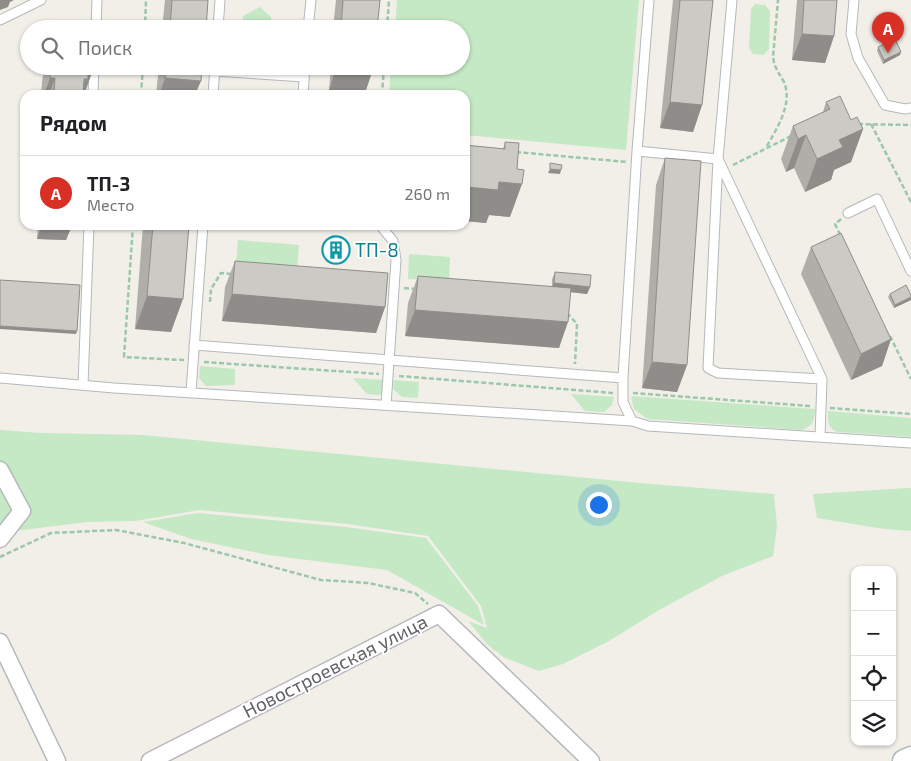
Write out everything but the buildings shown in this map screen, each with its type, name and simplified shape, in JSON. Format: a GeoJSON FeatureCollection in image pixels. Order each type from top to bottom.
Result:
{"type":"FeatureCollection","features":[{"type":"Feature","properties":{"kind":"street"},"geometry":{"type":"LineString","coordinates":[[0,470],[22,511],[0,539]]}},
{"type":"Feature","properties":{"kind":"street","name":"Новостроевская улица"},"geometry":{"type":"LineString","coordinates":[[150,761],[439,614],[591,761]]}},
{"type":"Feature","properties":{"kind":"street"},"geometry":{"type":"LineString","coordinates":[[0,642],[58,761]]}},
{"type":"Feature","properties":{"kind":"street"},"geometry":{"type":"LineString","coordinates":[[904,761],[911,758]]}},
{"type":"Feature","properties":{"kind":"lane"},"geometry":{"type":"LineString","coordinates":[[0,20],[41,0]]}},
{"type":"Feature","properties":{"kind":"lane"},"geometry":{"type":"LineString","coordinates":[[96,20],[97,0]]}},
{"type":"Feature","properties":{"kind":"lane"},"geometry":{"type":"LineString","coordinates":[[219,20],[220,0]]}},
{"type":"Feature","properties":{"kind":"lane"},"geometry":{"type":"LineString","coordinates":[[309,20],[310,0]]}},
{"type":"Feature","properties":{"kind":"lane"},"geometry":{"type":"LineString","coordinates":[[632,421],[622,402],[636,163],[649,0]]}},
{"type":"Feature","properties":{"kind":"lane"},"geometry":{"type":"LineString","coordinates":[[732,0],[718,159],[708,368],[718,373],[822,379]]}},
{"type":"Feature","properties":{"kind":"lane"},"geometry":{"type":"LineString","coordinates":[[854,0],[851,34],[858,58],[885,106],[911,108]]}},
{"type":"Feature","properties":{"kind":"lane"},"geometry":{"type":"LineString","coordinates":[[93,90],[94,75]]}},
{"type":"Feature","properties":{"kind":"lane"},"geometry":{"type":"LineString","coordinates":[[213,90],[215,75]]}},
{"type":"Feature","properties":{"kind":"lane"},"geometry":{"type":"LineString","coordinates":[[282,75],[304,77],[303,90]]}},
{"type":"Feature","properties":{"kind":"lane"},"geometry":{"type":"LineString","coordinates":[[637,151],[718,159]]}},
{"type":"Feature","properties":{"kind":"lane"},"geometry":{"type":"LineString","coordinates":[[718,159],[822,379],[820,437]]}},
{"type":"Feature","properties":{"kind":"lane"},"geometry":{"type":"LineString","coordinates":[[848,213],[876,198],[911,269]]}},
{"type":"Feature","properties":{"kind":"lane"},"geometry":{"type":"LineString","coordinates":[[83,385],[89,230]]}},
{"type":"Feature","properties":{"kind":"lane"},"geometry":{"type":"LineString","coordinates":[[191,392],[203,230]]}},
{"type":"Feature","properties":{"kind":"lane"},"geometry":{"type":"LineString","coordinates":[[384,230],[393,241],[396,260],[386,405]]}},
{"type":"Feature","properties":{"kind":"lane"},"geometry":{"type":"LineString","coordinates":[[194,345],[623,378]]}},
{"type":"Feature","properties":{"kind":"lane"},"geometry":{"type":"LineString","coordinates":[[0,378],[632,421],[648,426],[911,443]]}},
{"type":"Feature","properties":{"kind":"path"},"geometry":{"type":"LineString","coordinates":[[145,20],[146,0]]}},
{"type":"Feature","properties":{"kind":"path"},"geometry":{"type":"LineString","coordinates":[[388,20],[389,0]]}},
{"type":"Feature","properties":{"kind":"path"},"geometry":{"type":"LineString","coordinates":[[766,148],[783,114],[786,100],[785,84],[774,64],[773,57],[778,0]]}},
{"type":"Feature","properties":{"kind":"path"},"geometry":{"type":"LineString","coordinates":[[141,90],[142,75]]}},
{"type":"Feature","properties":{"kind":"path"},"geometry":{"type":"LineString","coordinates":[[382,90],[383,75]]}},
{"type":"Feature","properties":{"kind":"path"},"geometry":{"type":"LineString","coordinates":[[854,124],[911,125]]}},
{"type":"Feature","properties":{"kind":"path"},"geometry":{"type":"LineString","coordinates":[[871,124],[911,202]]}},
{"type":"Feature","properties":{"kind":"path"},"geometry":{"type":"LineString","coordinates":[[723,170],[791,136]]}},
{"type":"Feature","properties":{"kind":"path"},"geometry":{"type":"LineString","coordinates":[[511,152],[636,163]]}},
{"type":"Feature","properties":{"kind":"path"},"geometry":{"type":"LineString","coordinates":[[844,242],[835,224],[848,213]]}},
{"type":"Feature","properties":{"kind":"path"},"geometry":{"type":"LineString","coordinates":[[887,330],[911,379]]}},
{"type":"Feature","properties":{"kind":"path"},"geometry":{"type":"LineString","coordinates":[[0,557],[51,533],[116,530],[184,543],[321,580],[368,583],[415,593],[439,614]]}},
{"type":"Feature","properties":{"kind":"green space"},"geometry":{"type":"Polygon","coordinates":[[[397,0],[639,0],[626,150],[470,135],[470,90],[389,90],[390,75],[470,75],[470,20],[396,20],[397,0]]]}},
{"type":"Feature","properties":{"kind":"green space"},"geometry":{"type":"Polygon","coordinates":[[[755,4],[765,5],[770,11],[769,49],[763,55],[753,54],[749,48],[751,9],[755,4]]]}},
{"type":"Feature","properties":{"kind":"green space"},"geometry":{"type":"Polygon","coordinates":[[[260,7],[271,17],[271,20],[243,20],[243,16],[260,7]]]}},
{"type":"Feature","properties":{"kind":"green space"},"geometry":{"type":"Polygon","coordinates":[[[238,240],[299,245],[297,269],[236,264],[238,240]]]}},
{"type":"Feature","properties":{"kind":"green space"},"geometry":{"type":"Polygon","coordinates":[[[409,254],[450,257],[449,281],[408,279],[409,254]]]}},
{"type":"Feature","properties":{"kind":"green space"},"geometry":{"type":"Polygon","coordinates":[[[200,366],[235,369],[235,385],[206,386],[199,378],[200,366]]]}},
{"type":"Feature","properties":{"kind":"green space"},"geometry":{"type":"Polygon","coordinates":[[[353,378],[384,380],[384,391],[381,395],[367,394],[353,378]]]}},
{"type":"Feature","properties":{"kind":"green space"},"geometry":{"type":"Polygon","coordinates":[[[394,380],[419,382],[418,398],[402,397],[393,389],[394,380]]]}},
{"type":"Feature","properties":{"kind":"green space"},"geometry":{"type":"Polygon","coordinates":[[[571,394],[614,397],[612,405],[604,412],[585,411],[571,394]]]}},
{"type":"Feature","properties":{"kind":"green space"},"geometry":{"type":"Polygon","coordinates":[[[631,396],[815,409],[812,423],[801,430],[647,419],[634,409],[631,396]]]}},
{"type":"Feature","properties":{"kind":"green space"},"geometry":{"type":"Polygon","coordinates":[[[828,411],[911,418],[911,437],[837,432],[831,428],[828,411]]]}},
{"type":"Feature","properties":{"kind":"green space"},"geometry":{"type":"Polygon","coordinates":[[[0,430],[41,433],[143,435],[640,483],[774,494],[777,526],[773,556],[722,576],[659,610],[609,641],[563,664],[539,671],[503,657],[487,644],[468,621],[487,628],[481,606],[428,536],[348,524],[200,510],[135,521],[87,522],[14,531],[0,529],[0,430]]]}},
{"type":"Feature","properties":{"kind":"green space"},"geometry":{"type":"Polygon","coordinates":[[[911,488],[911,531],[884,529],[817,518],[813,494],[911,488]]]}},
{"type":"Feature","properties":{"kind":"green space"},"geometry":{"type":"Polygon","coordinates":[[[198,513],[346,527],[426,538],[478,606],[484,625],[387,570],[268,555],[191,539],[143,522],[198,513]]]}},
{"type":"Feature","properties":{"kind":"place","name":"ТП-3"},"geometry":{"type":"Point","coordinates":[888,53]}},
{"type":"Feature","properties":{"kind":"place","name":"ТП-8"},"geometry":{"type":"Point","coordinates":[336,250]}}]}
